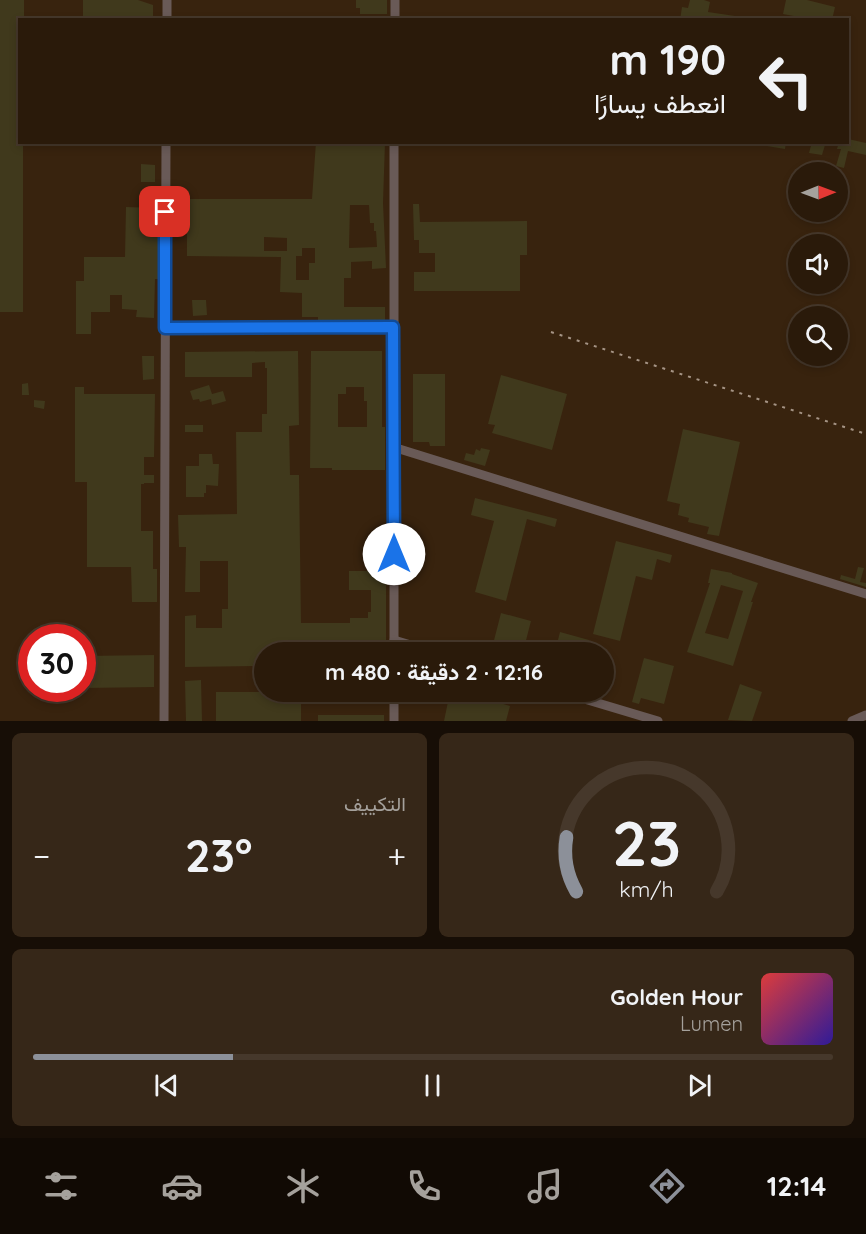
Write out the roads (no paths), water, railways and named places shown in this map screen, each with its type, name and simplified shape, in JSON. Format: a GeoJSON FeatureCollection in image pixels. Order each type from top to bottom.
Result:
{"type":"FeatureCollection","features":[{"type":"Feature","properties":{"kind":"street"},"geometry":{"type":"LineString","coordinates":[[167,0],[167,18]]}},
{"type":"Feature","properties":{"kind":"street"},"geometry":{"type":"LineString","coordinates":[[395,0],[395,18]]}},
{"type":"Feature","properties":{"kind":"street"},"geometry":{"type":"LineString","coordinates":[[164,721],[166,144]]}},
{"type":"Feature","properties":{"kind":"street"},"geometry":{"type":"LineString","coordinates":[[394,144],[394,640],[401,642]]}},
{"type":"Feature","properties":{"kind":"street"},"geometry":{"type":"LineString","coordinates":[[165,328],[393,327]]}},
{"type":"Feature","properties":{"kind":"street"},"geometry":{"type":"LineString","coordinates":[[393,447],[866,594]]}},
{"type":"Feature","properties":{"kind":"street"},"geometry":{"type":"LineString","coordinates":[[394,702],[394,721]]}},
{"type":"Feature","properties":{"kind":"street"},"geometry":{"type":"LineString","coordinates":[[594,702],[658,721]]}},
{"type":"Feature","properties":{"kind":"street"},"geometry":{"type":"LineString","coordinates":[[852,721],[866,715]]}},
{"type":"Feature","properties":{"kind":"railway"},"geometry":{"type":"LineString","coordinates":[[551,332],[866,434]]}}]}
